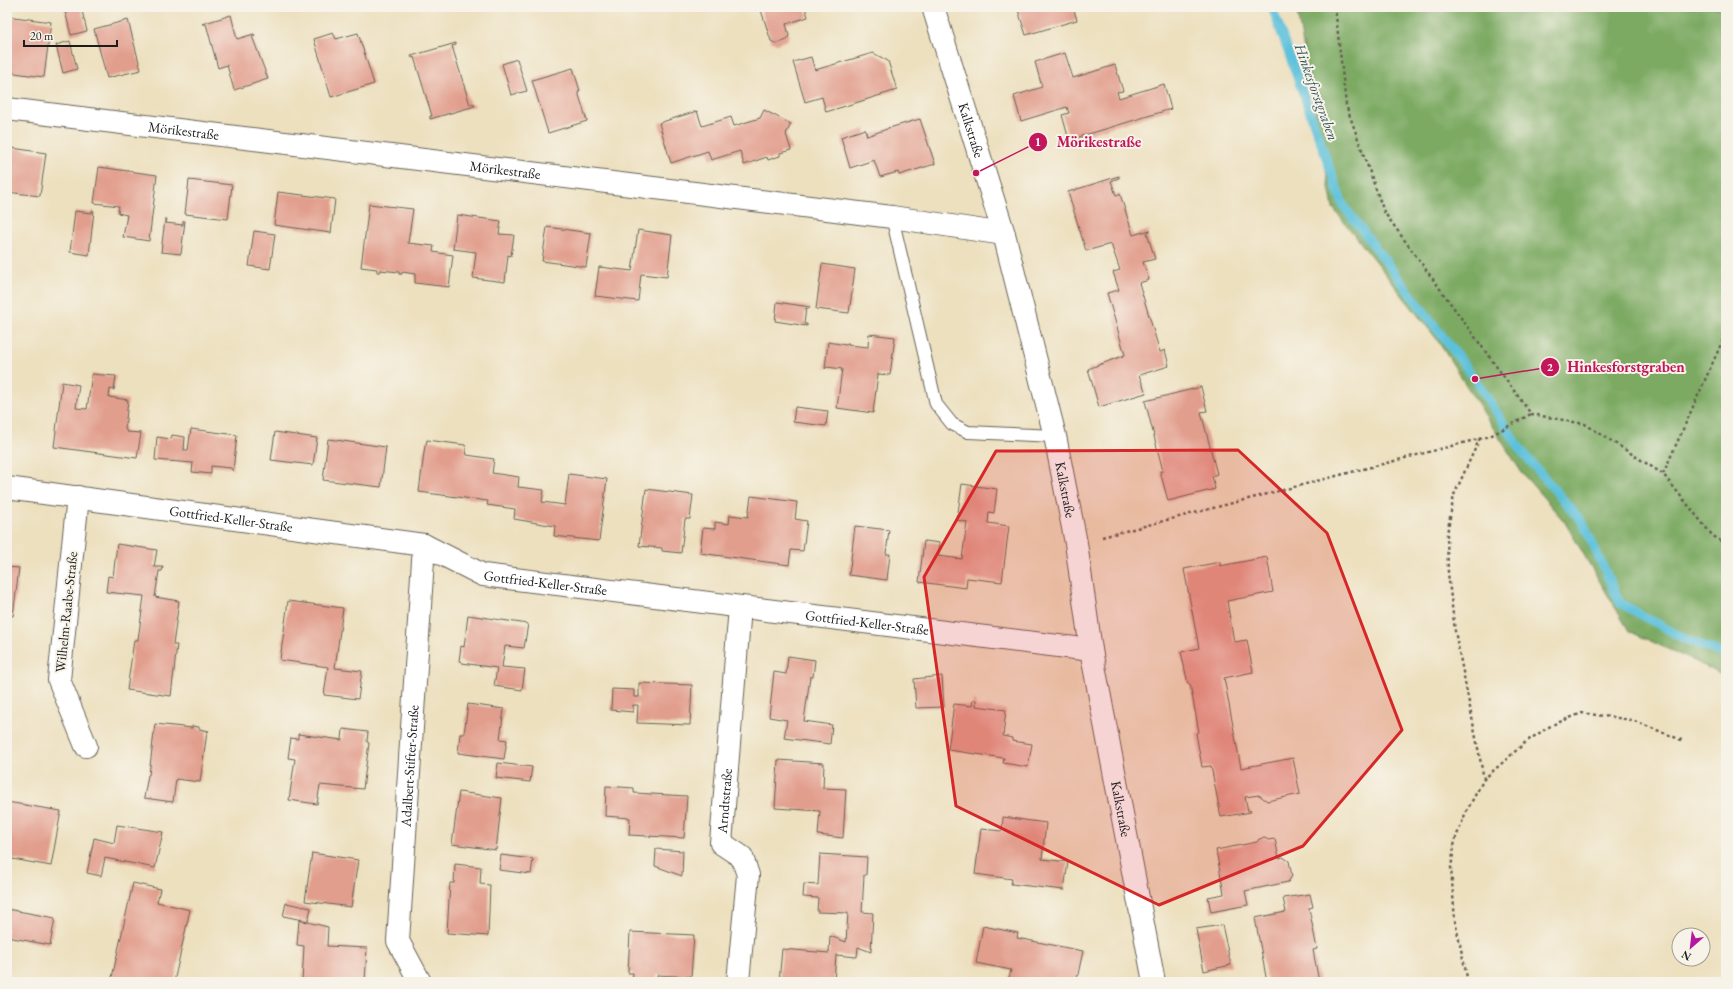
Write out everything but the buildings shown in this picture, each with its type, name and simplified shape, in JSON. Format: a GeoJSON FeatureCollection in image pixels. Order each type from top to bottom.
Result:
{"type":"FeatureCollection","features":[{"type":"Feature","properties":{"kind":"street","name":"Kalkstraße"},"geometry":{"type":"LineString","coordinates":[[933,7],[1004,234],[1055,436],[1076,543],[1091,650],[1154,982]]}},
{"type":"Feature","properties":{"kind":"street","name":"Mörikestraße"},"geometry":{"type":"LineString","coordinates":[[7,109],[892,217],[1004,234]]}},
{"type":"Feature","properties":{"kind":"street","name":"Gottfried-Keller-Straße"},"geometry":{"type":"LineString","coordinates":[[7,488],[424,545],[483,576],[1091,650]]}},
{"type":"Feature","properties":{"kind":"street","name":"Wilhelm-Raabe-Straße"},"geometry":{"type":"LineString","coordinates":[[78,497],[59,680],[86,746]]}},
{"type":"Feature","properties":{"kind":"street","name":"Adalbert-Stifter-Straße"},"geometry":{"type":"LineString","coordinates":[[420,982],[398,941],[424,545]]}},
{"type":"Feature","properties":{"kind":"street","name":"Arndtstraße"},"geometry":{"type":"LineString","coordinates":[[738,982],[748,875],[742,857],[721,843],[740,607]]}},
{"type":"Feature","properties":{"kind":"lane"},"geometry":{"type":"LineString","coordinates":[[892,217],[936,404],[952,424],[968,432],[1055,436]]}},
{"type":"Feature","properties":{"kind":"path"},"geometry":{"type":"LineString","coordinates":[[1335,7],[1346,105],[1384,212],[1531,414]]}},
{"type":"Feature","properties":{"kind":"path"},"geometry":{"type":"LineString","coordinates":[[1663,474],[1726,333]]}},
{"type":"Feature","properties":{"kind":"path"},"geometry":{"type":"LineString","coordinates":[[1076,543],[1480,437],[1490,436],[1531,414],[1585,424],[1663,474],[1712,535],[1726,545]]}},
{"type":"Feature","properties":{"kind":"path"},"geometry":{"type":"LineString","coordinates":[[1480,437],[1454,495],[1447,534],[1448,573],[1455,631],[1484,779]]}},
{"type":"Feature","properties":{"kind":"path"},"geometry":{"type":"LineString","coordinates":[[1468,982],[1455,921],[1451,868],[1455,840],[1466,812],[1484,779],[1527,741],[1552,725],[1582,712],[1632,720],[1684,741]]}},
{"type":"Feature","properties":{"kind":"highlighted area"},"geometry":{"type":"Polygon","coordinates":[[[1238,450],[1327,533],[1402,730],[1303,846],[1159,905],[956,806],[924,577],[996,451],[1238,450]]]}},
{"type":"Feature","properties":{"kind":"green space"},"geometry":{"type":"Polygon","coordinates":[[[1296,7],[1726,7],[1726,678],[1711,669],[1629,631],[1564,521],[1522,473],[1436,338],[1333,208],[1296,7]]]}},
{"type":"Feature","properties":{"kind":"waterway","name":"Hinkesforstgraben"},"geometry":{"type":"LineString","coordinates":[[1272,7],[1343,205],[1475,379],[1523,453],[1583,523],[1620,603],[1685,639],[1726,655]]}},
{"type":"Feature","properties":{"kind":"place","name":"Mörikestraße"},"geometry":{"type":"Point","coordinates":[976,173]}},
{"type":"Feature","properties":{"kind":"place","name":"Hinkesforstgraben"},"geometry":{"type":"Point","coordinates":[1475,379]}}]}
